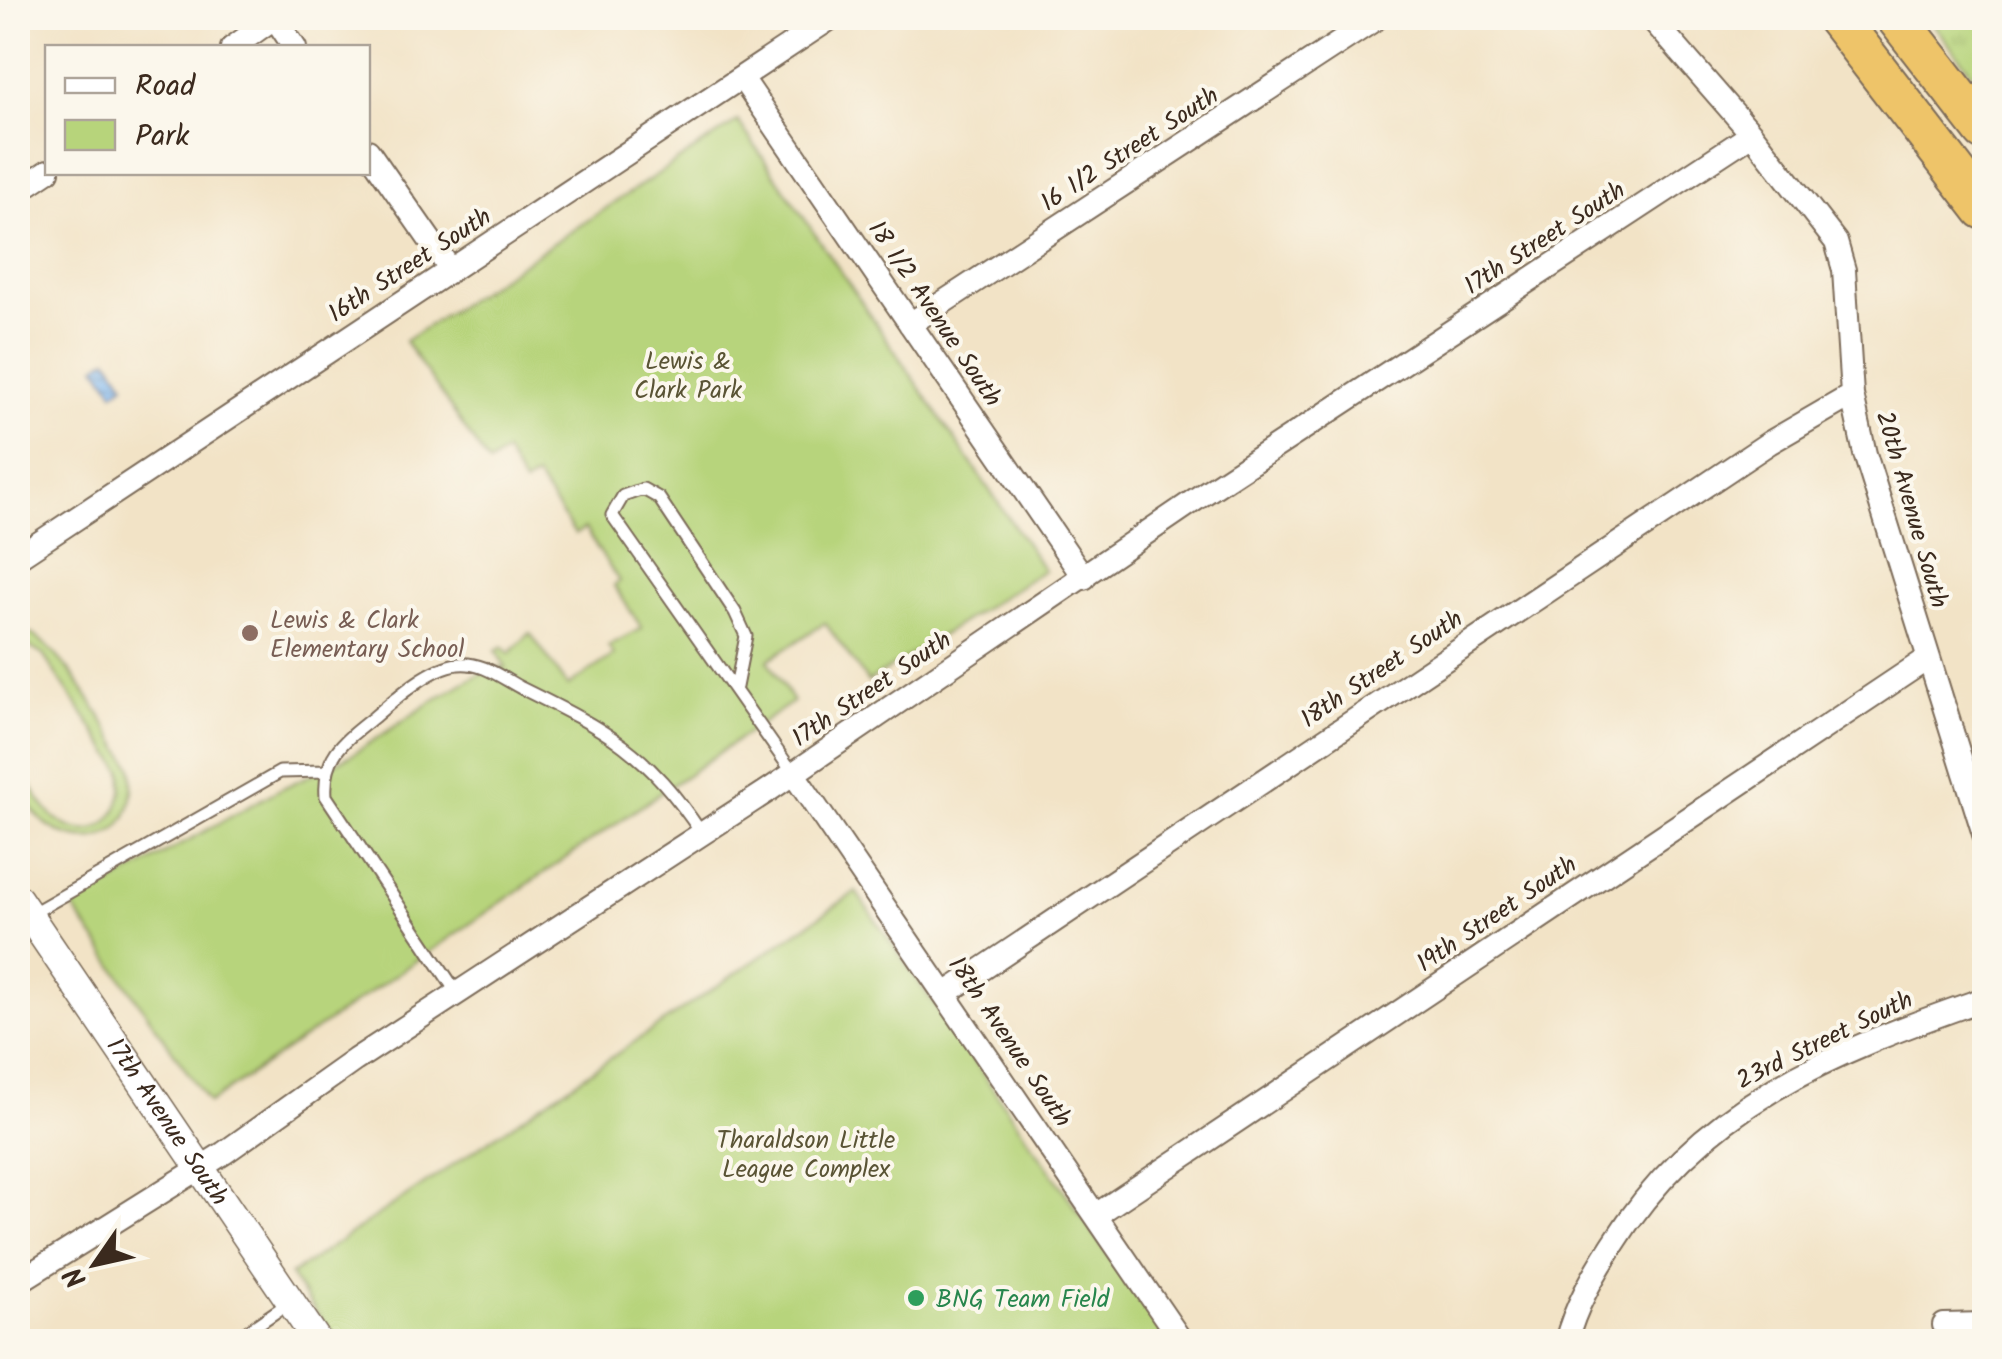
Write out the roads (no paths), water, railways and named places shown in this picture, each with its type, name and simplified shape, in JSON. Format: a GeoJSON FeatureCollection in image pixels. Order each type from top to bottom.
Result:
{"type":"FeatureCollection","features":[{"type":"Feature","properties":{"kind":"highway"},"geometry":{"type":"LineString","coordinates":[[1837,18],[1984,209]]}},
{"type":"Feature","properties":{"kind":"highway"},"geometry":{"type":"LineString","coordinates":[[1896,18],[1984,130]]}},
{"type":"Feature","properties":{"kind":"street"},"geometry":{"type":"LineString","coordinates":[[236,45],[274,18],[294,45]]}},
{"type":"Feature","properties":{"kind":"street","name":"16th Street South"},"geometry":{"type":"LineString","coordinates":[[18,557],[832,18]]}},
{"type":"Feature","properties":{"kind":"street","name":"16 1/2 Street South"},"geometry":{"type":"LineString","coordinates":[[910,324],[1378,18]]}},
{"type":"Feature","properties":{"kind":"street","name":"20th Avenue South"},"geometry":{"type":"LineString","coordinates":[[1651,18],[1752,134],[1836,242],[1844,270],[1852,395],[1865,454],[1984,834]]}},
{"type":"Feature","properties":{"kind":"street","name":"18 1/2 Avenue South"},"geometry":{"type":"LineString","coordinates":[[742,78],[1084,578]]}},
{"type":"Feature","properties":{"kind":"street","name":"17th Street South"},"geometry":{"type":"LineString","coordinates":[[18,1282],[199,1169],[1234,474],[1752,134]]}},
{"type":"Feature","properties":{"kind":"street"},"geometry":{"type":"LineString","coordinates":[[370,154],[450,269]]}},
{"type":"Feature","properties":{"kind":"street"},"geometry":{"type":"LineString","coordinates":[[18,191],[45,173]]}},
{"type":"Feature","properties":{"kind":"street","name":"18th Street South"},"geometry":{"type":"LineString","coordinates":[[945,994],[1769,443],[1852,395]]}},
{"type":"Feature","properties":{"kind":"street","name":"19th Street South"},"geometry":{"type":"LineString","coordinates":[[1096,1215],[1928,659]]}},
{"type":"Feature","properties":{"kind":"street","name":"18th Avenue South"},"geometry":{"type":"LineString","coordinates":[[793,773],[1182,1342]]}},
{"type":"Feature","properties":{"kind":"street","name":"17th Avenue South"},"geometry":{"type":"LineString","coordinates":[[21,912],[318,1342]]}},
{"type":"Feature","properties":{"kind":"street","name":"23rd Street South"},"geometry":{"type":"LineString","coordinates":[[1566,1342],[1587,1286],[1625,1225],[1677,1159],[1748,1103],[1890,1032],[1984,999]]}},
{"type":"Feature","properties":{"kind":"street"},"geometry":{"type":"LineString","coordinates":[[1944,1325],[1984,1324]]}},
{"type":"Feature","properties":{"kind":"lane"},"geometry":{"type":"LineString","coordinates":[[736,687],[746,636],[735,612],[659,498],[644,489],[633,490],[613,506],[612,515],[793,773]]}},
{"type":"Feature","properties":{"kind":"lane"},"geometry":{"type":"LineString","coordinates":[[457,993],[326,796],[324,771],[344,741],[394,700],[456,664],[479,666],[594,722],[634,752],[668,784],[702,834]]}},
{"type":"Feature","properties":{"kind":"lane"},"geometry":{"type":"LineString","coordinates":[[21,912],[280,772],[324,771]]}},
{"type":"Feature","properties":{"kind":"lane"},"geometry":{"type":"LineString","coordinates":[[234,1341],[290,1302]]}},
{"type":"Feature","properties":{"kind":"water"},"geometry":{"type":"Polygon","coordinates":[[[108,358],[125,384],[114,392],[97,366],[108,358]]]}},
{"type":"Feature","properties":{"kind":"place","name":"Lewis & Clark Elementary School"},"geometry":{"type":"Point","coordinates":[250,633]}},
{"type":"Feature","properties":{"kind":"place","name":"BNG Team Field"},"geometry":{"type":"Point","coordinates":[916,1298]}},
{"type":"Feature","properties":{"kind":"park label","name":"Lewis & Clark Park"},"geometry":{"type":"Point","coordinates":[688,374]}},
{"type":"Feature","properties":{"kind":"park label","name":"Tharaldson Little League Complex"},"geometry":{"type":"Point","coordinates":[806,1154]}}]}
